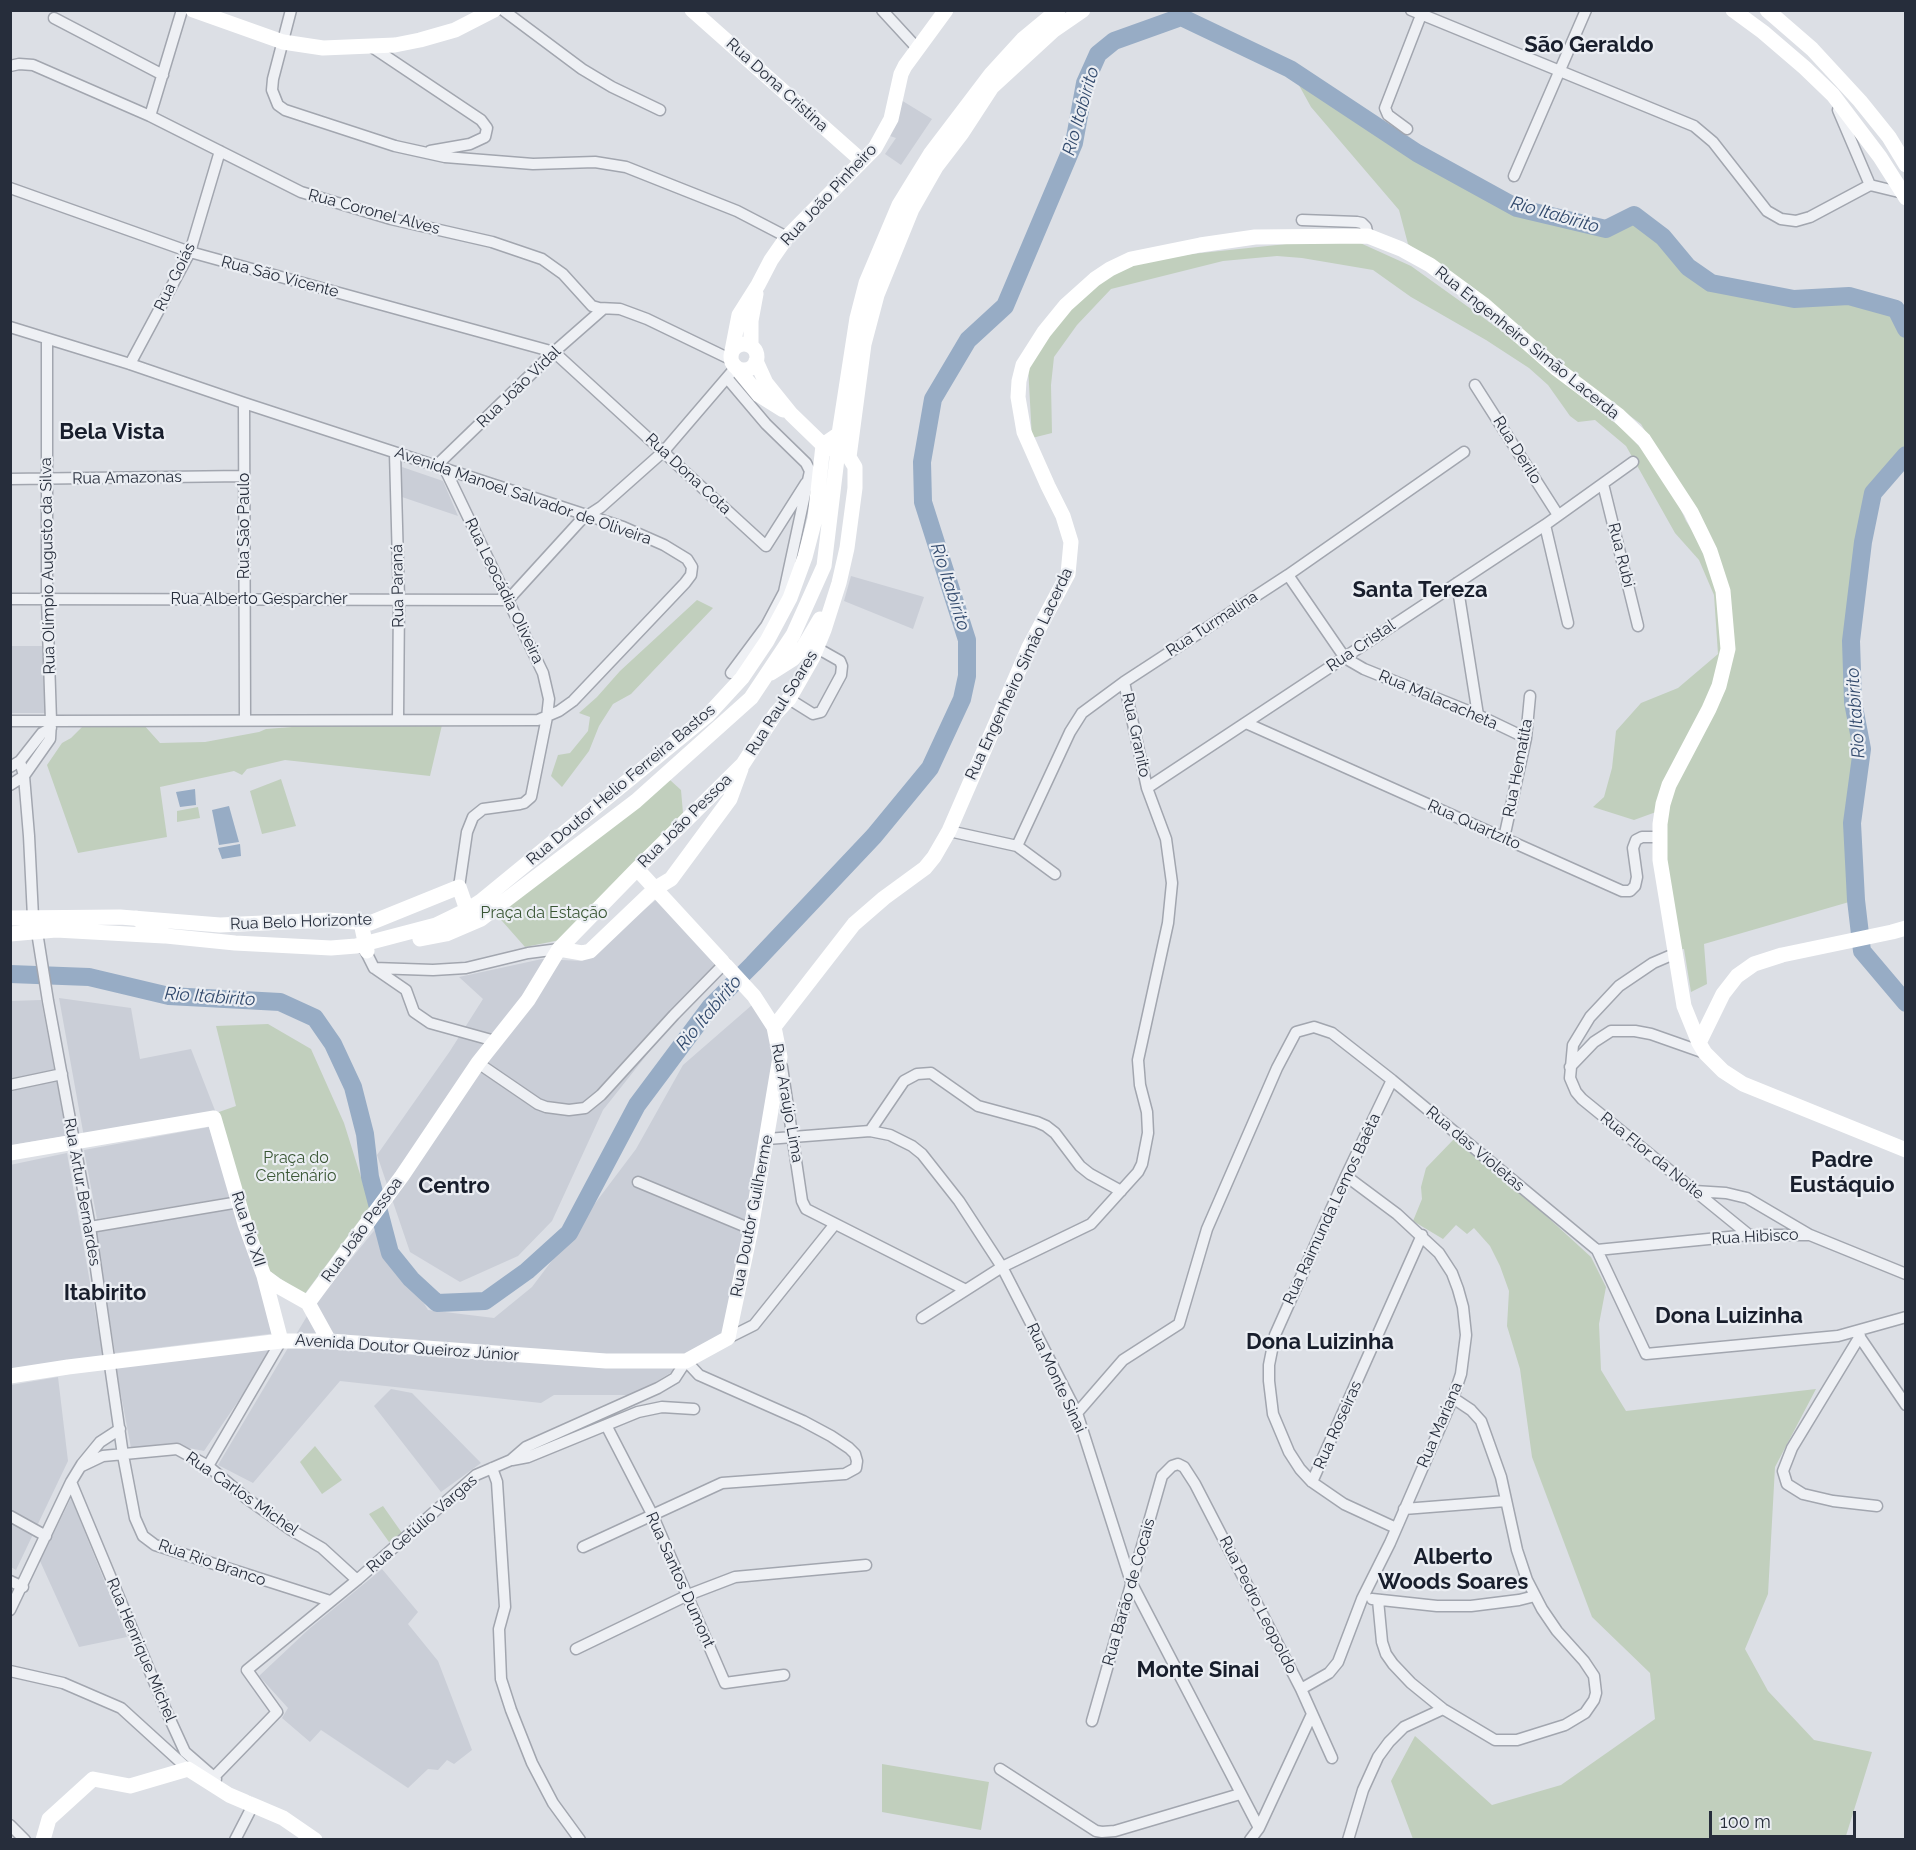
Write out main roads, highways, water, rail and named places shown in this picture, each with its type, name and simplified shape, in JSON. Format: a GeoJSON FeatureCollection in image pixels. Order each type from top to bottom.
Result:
{"type":"FeatureCollection","features":[{"type":"Feature","properties":{"kind":"water"},"geometry":{"type":"Polygon","coordinates":[[[195,789],[196,805],[180,807],[176,792],[195,789]]]}},
{"type":"Feature","properties":{"kind":"water"},"geometry":{"type":"Polygon","coordinates":[[[229,806],[239,842],[219,845],[212,810],[229,806]]]}},
{"type":"Feature","properties":{"kind":"water"},"geometry":{"type":"Polygon","coordinates":[[[240,844],[241,856],[222,859],[218,848],[240,844]]]}},
{"type":"Feature","properties":{"kind":"waterway","name":"Rio Itabirito"},"geometry":{"type":"LineString","coordinates":[[1181,17],[1182,10]]}},
{"type":"Feature","properties":{"kind":"waterway","name":"Rio Itabirito"},"geometry":{"type":"LineString","coordinates":[[10,974],[89,977],[169,996],[280,1002],[315,1018],[333,1044],[353,1087],[365,1134],[370,1177],[390,1253],[411,1279],[437,1303],[485,1301],[527,1271],[569,1233],[637,1105],[711,1006],[874,836],[930,768],[962,699],[967,676],[967,640],[923,502],[922,462],[933,399],[968,340],[1005,306],[1074,143],[1085,83],[1098,54],[1114,41],[1181,17],[1290,69],[1417,153],[1517,208],[1606,229],[1634,215],[1663,237],[1688,267],[1711,283],[1794,299],[1849,296],[1896,309],[1906,329]]}},
{"type":"Feature","properties":{"kind":"waterway","name":"Rio Itabirito"},"geometry":{"type":"LineString","coordinates":[[1906,455],[1873,493],[1863,542],[1851,641],[1853,702],[1862,749],[1852,823],[1856,900],[1862,951],[1906,1003]]}},
{"type":"Feature","properties":{"kind":"district","name":"São Geraldo"},"geometry":{"type":"Point","coordinates":[1589,45]}},
{"type":"Feature","properties":{"kind":"district","name":"Bela Vista"},"geometry":{"type":"Point","coordinates":[112,432]}},
{"type":"Feature","properties":{"kind":"district","name":"Santa Tereza"},"geometry":{"type":"Point","coordinates":[1420,590]}},
{"type":"Feature","properties":{"kind":"district","name":"Padre Eustáquio"},"geometry":{"type":"Point","coordinates":[1842,1172]}},
{"type":"Feature","properties":{"kind":"district","name":"Centro"},"geometry":{"type":"Point","coordinates":[454,1186]}},
{"type":"Feature","properties":{"kind":"district","name":"Itabirito"},"geometry":{"type":"Point","coordinates":[105,1293]}},
{"type":"Feature","properties":{"kind":"district","name":"Dona Luizinha"},"geometry":{"type":"Point","coordinates":[1729,1316]}},
{"type":"Feature","properties":{"kind":"district","name":"Dona Luizinha"},"geometry":{"type":"Point","coordinates":[1320,1342]}},
{"type":"Feature","properties":{"kind":"district","name":"Alberto Woods Soares"},"geometry":{"type":"Point","coordinates":[1453,1570]}},
{"type":"Feature","properties":{"kind":"district","name":"Monte Sinai"},"geometry":{"type":"Point","coordinates":[1198,1670]}},
{"type":"Feature","properties":{"kind":"park label","name":"Praça da Estação"},"geometry":{"type":"Point","coordinates":[544,913]}},
{"type":"Feature","properties":{"kind":"park label","name":"Praça do Centenário"},"geometry":{"type":"Point","coordinates":[296,1167]}}]}
